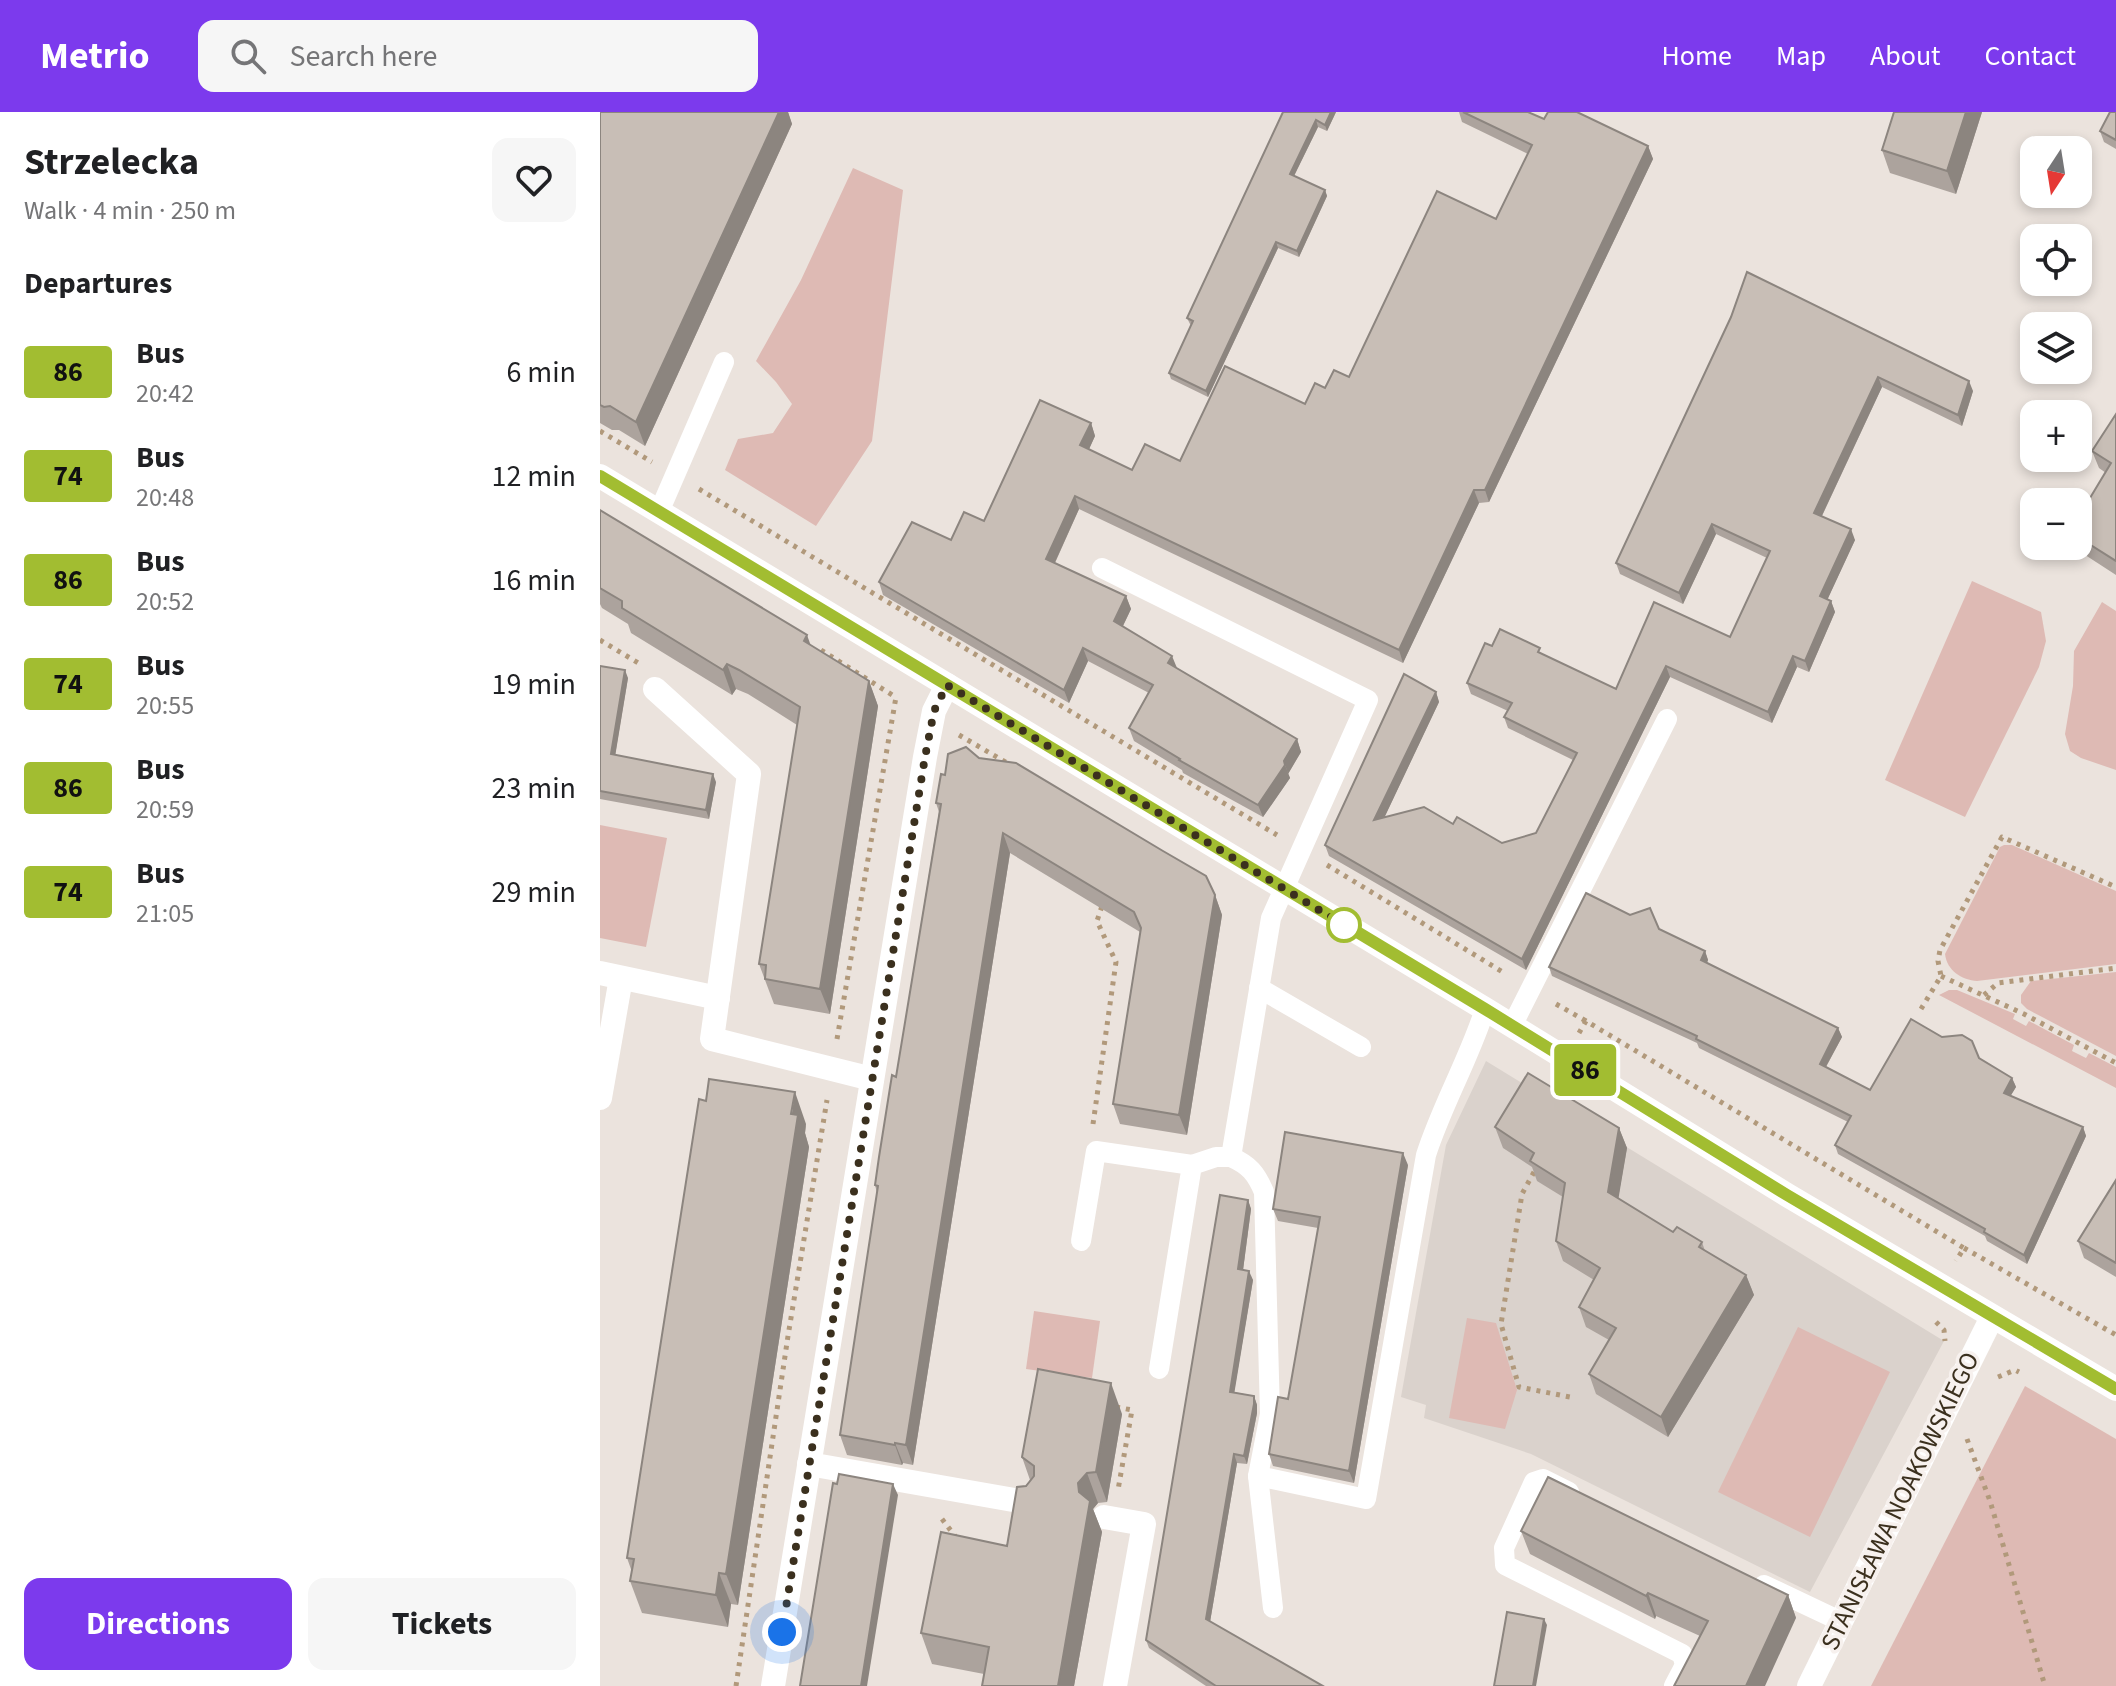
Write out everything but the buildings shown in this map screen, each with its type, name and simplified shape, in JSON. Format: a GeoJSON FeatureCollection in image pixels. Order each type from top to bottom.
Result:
{"type":"FeatureCollection","features":[{"type":"Feature","properties":{"kind":"street"},"geometry":{"type":"LineString","coordinates":[[600,476],[2116,1389]]}},
{"type":"Feature","properties":{"kind":"street"},"geometry":{"type":"LineString","coordinates":[[773,1686],[932,720],[947,685]]}},
{"type":"Feature","properties":{"kind":"street"},"geometry":{"type":"LineString","coordinates":[[655,689],[749,774],[712,1039],[872,1079]]}},
{"type":"Feature","properties":{"kind":"street"},"geometry":{"type":"LineString","coordinates":[[600,1098],[610,975],[718,998]]}},
{"type":"Feature","properties":{"kind":"street","name":"STANISŁAWA NOAKOWSKIEGO"},"geometry":{"type":"LineString","coordinates":[[1809,1686],[1992,1317]]}},
{"type":"Feature","properties":{"kind":"street"},"geometry":{"type":"LineString","coordinates":[[809,1464],[1031,1503]]}},
{"type":"Feature","properties":{"kind":"street"},"geometry":{"type":"LineString","coordinates":[[1109,1518],[1144,1524],[1115,1686]]}},
{"type":"Feature","properties":{"kind":"lane"},"geometry":{"type":"LineString","coordinates":[[659,512],[724,362]]}},
{"type":"Feature","properties":{"kind":"lane"},"geometry":{"type":"LineString","coordinates":[[1102,568],[1368,700],[1271,918],[1231,1157]]}},
{"type":"Feature","properties":{"kind":"lane"},"geometry":{"type":"LineString","coordinates":[[1512,1026],[1667,719]]}},
{"type":"Feature","properties":{"kind":"lane"},"geometry":{"type":"LineString","coordinates":[[1259,988],[1361,1047]]}},
{"type":"Feature","properties":{"kind":"lane"},"geometry":{"type":"LineString","coordinates":[[1258,1476],[1366,1499],[1426,1155],[1438,1117],[1477,1036],[1485,1009]]}},
{"type":"Feature","properties":{"kind":"lane"},"geometry":{"type":"LineString","coordinates":[[1081,1241],[1096,1151],[1192,1165],[1216,1157],[1231,1157],[1248,1164],[1258,1176],[1264,1192],[1270,1414],[1258,1476],[1273,1608]]}},
{"type":"Feature","properties":{"kind":"lane"},"geometry":{"type":"LineString","coordinates":[[1159,1369],[1192,1165]]}},
{"type":"Feature","properties":{"kind":"lane"},"geometry":{"type":"LineString","coordinates":[[1586,1500],[1543,1479],[1534,1482],[1504,1548],[1505,1565],[1682,1654],[1685,1665],[1674,1686]]}},
{"type":"Feature","properties":{"kind":"lane"},"geometry":{"type":"LineString","coordinates":[[1744,1575],[1840,1621]]}},
{"type":"Feature","properties":{"kind":"path"},"geometry":{"type":"LineString","coordinates":[[600,431],[1964,1248],[2116,1335]]}},
{"type":"Feature","properties":{"kind":"path"},"geometry":{"type":"LineString","coordinates":[[600,640],[640,663],[655,689]]}},
{"type":"Feature","properties":{"kind":"path"},"geometry":{"type":"LineString","coordinates":[[736,1686],[788,1336],[896,697]]}},
{"type":"Feature","properties":{"kind":"path"},"geometry":{"type":"LineString","coordinates":[[1921,1009],[1941,976],[1938,961],[1940,950],[2002,837],[2116,887]]}},
{"type":"Feature","properties":{"kind":"path"},"geometry":{"type":"LineString","coordinates":[[1096,1151],[1092,1117],[1116,962],[1097,921],[1098,911],[1105,899]]}},
{"type":"Feature","properties":{"kind":"path"},"geometry":{"type":"LineString","coordinates":[[1984,995],[1998,983],[2116,968]]}},
{"type":"Feature","properties":{"kind":"path"},"geometry":{"type":"LineString","coordinates":[[1941,976],[2116,1063]]}},
{"type":"Feature","properties":{"kind":"path"},"geometry":{"type":"LineString","coordinates":[[1575,1039],[1586,1021]]}},
{"type":"Feature","properties":{"kind":"path"},"geometry":{"type":"LineString","coordinates":[[1534,1172],[1522,1194],[1501,1324],[1519,1387],[1575,1398]]}},
{"type":"Feature","properties":{"kind":"path"},"geometry":{"type":"LineString","coordinates":[[1952,1269],[1964,1248]]}},
{"type":"Feature","properties":{"kind":"path"},"geometry":{"type":"LineString","coordinates":[[1995,1378],[2015,1370],[2025,1375]]}},
{"type":"Feature","properties":{"kind":"path"},"geometry":{"type":"LineString","coordinates":[[1105,1405],[1132,1410],[1109,1518]]}},
{"type":"Feature","properties":{"kind":"path"},"geometry":{"type":"LineString","coordinates":[[1966,1437],[1990,1501],[2045,1686]]}},
{"type":"Feature","properties":{"kind":"path"},"geometry":{"type":"LineString","coordinates":[[939,1514],[966,1550]]}},
{"type":"Feature","properties":{"kind":"shaded area"},"geometry":{"type":"Polygon","coordinates":[[[853,168],[903,190],[872,441],[816,526],[725,470],[738,439],[773,433],[792,404],[756,361],[801,280],[853,168]]]}},
{"type":"Feature","properties":{"kind":"shaded area"},"geometry":{"type":"Polygon","coordinates":[[[1972,581],[2041,612],[2046,641],[2039,667],[1965,817],[1885,780],[1972,581]]]}},
{"type":"Feature","properties":{"kind":"shaded area"},"geometry":{"type":"Polygon","coordinates":[[[2102,602],[2116,611],[2116,770],[2070,751],[2065,734],[2073,686],[2074,651],[2102,602]]]}},
{"type":"Feature","properties":{"kind":"shaded area"},"geometry":{"type":"Polygon","coordinates":[[[600,825],[667,838],[646,947],[600,938],[600,825]]]}},
{"type":"Feature","properties":{"kind":"shaded area"},"geometry":{"type":"Polygon","coordinates":[[[2012,845],[2116,891],[2116,964],[1977,981],[1966,979],[1952,970],[1945,954],[2000,847],[2012,845]]]}},
{"type":"Feature","properties":{"kind":"shaded area"},"geometry":{"type":"Polygon","coordinates":[[[2116,972],[2116,1056],[2021,1003],[2021,995],[2031,981],[2116,972]]]}},
{"type":"Feature","properties":{"kind":"shaded area"},"geometry":{"type":"Polygon","coordinates":[[[1957,990],[2015,1014],[2013,1019],[2026,1026],[2029,1021],[2074,1045],[2072,1051],[2086,1058],[2089,1053],[2116,1067],[2116,1088],[1939,995],[1957,990]]]}},
{"type":"Feature","properties":{"kind":"shaded area"},"geometry":{"type":"Polygon","coordinates":[[[1486,1061],[1944,1341],[1810,1592],[1531,1454],[1424,1418],[1426,1405],[1401,1397],[1446,1145],[1486,1061]]]}},
{"type":"Feature","properties":{"kind":"shaded area"},"geometry":{"type":"Polygon","coordinates":[[[1034,1311],[1100,1321],[1092,1378],[1026,1369],[1034,1311]]]}},
{"type":"Feature","properties":{"kind":"shaded area"},"geometry":{"type":"Polygon","coordinates":[[[1467,1318],[1496,1323],[1517,1390],[1505,1429],[1449,1418],[1467,1318]]]}},
{"type":"Feature","properties":{"kind":"shaded area"},"geometry":{"type":"Polygon","coordinates":[[[1798,1327],[1890,1372],[1810,1537],[1718,1492],[1798,1327]]]}},
{"type":"Feature","properties":{"kind":"shaded area"},"geometry":{"type":"Polygon","coordinates":[[[2025,1386],[2116,1439],[2116,1686],[1871,1686],[2025,1386]]]}},
{"type":"Feature","properties":{"kind":"bus line","name":"86"},"geometry":{"type":"LineString","coordinates":[[600,476],[1485,1009],[1787,1195],[2116,1389]]}},
{"type":"Feature","properties":{"kind":"route"},"geometry":{"type":"LineString","coordinates":[[782,1632],[925,757],[934,711],[947,685],[1344,925]]}}]}
